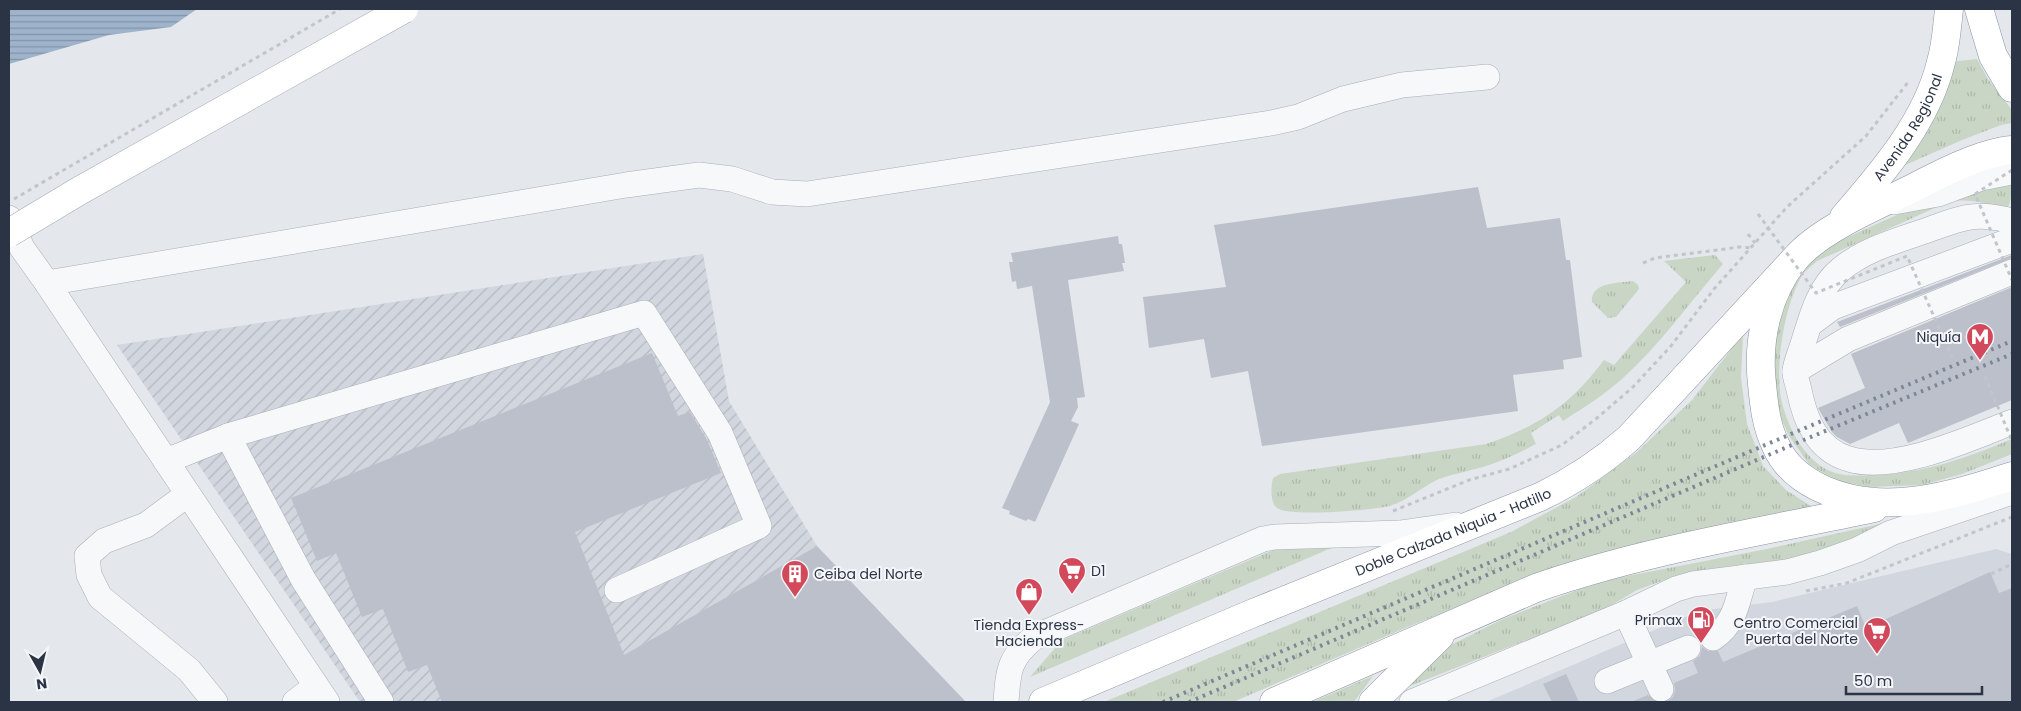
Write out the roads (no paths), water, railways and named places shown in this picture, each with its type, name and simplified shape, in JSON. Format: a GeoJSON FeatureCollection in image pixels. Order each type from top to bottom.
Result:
{"type":"FeatureCollection","features":[{"type":"Feature","properties":{"kind":"main road"},"geometry":{"type":"LineString","coordinates":[[9,233],[196,124],[404,9]]}},
{"type":"Feature","properties":{"kind":"main road","name":"Avenida Regional"},"geometry":{"type":"LineString","coordinates":[[1834,229],[1906,139],[1928,100],[1941,63],[1949,9]]}},
{"type":"Feature","properties":{"kind":"main road"},"geometry":{"type":"LineString","coordinates":[[1979,9],[1996,64],[2012,88]]}},
{"type":"Feature","properties":{"kind":"main road"},"geometry":{"type":"LineString","coordinates":[[1901,502],[1867,502],[1831,494],[1808,482],[1793,470],[1776,446],[1765,413],[1760,373],[1762,336],[1769,307],[1780,283],[1794,260],[1834,229],[1936,177],[1985,156],[2012,150]]}},
{"type":"Feature","properties":{"kind":"main road","name":"Doble Calzada Niquia - Hatillo"},"geometry":{"type":"LineString","coordinates":[[1043,702],[1251,614],[1540,497],[1562,486],[1612,453],[1630,438],[1794,260]]}},
{"type":"Feature","properties":{"kind":"main road"},"geometry":{"type":"LineString","coordinates":[[1274,702],[1536,588],[1580,573],[1630,559],[1971,489],[2012,476]]}},
{"type":"Feature","properties":{"kind":"main road"},"geometry":{"type":"LineString","coordinates":[[1373,702],[1451,625]]}},
{"type":"Feature","properties":{"kind":"street"},"geometry":{"type":"LineString","coordinates":[[48,283],[626,185],[699,175],[732,179],[772,192],[807,194],[1271,123],[1298,117],[1343,99],[1402,86],[1487,78]]}},
{"type":"Feature","properties":{"kind":"street"},"geometry":{"type":"LineString","coordinates":[[1878,205],[1938,194],[1981,178],[2012,171]]}},
{"type":"Feature","properties":{"kind":"street"},"geometry":{"type":"LineString","coordinates":[[2012,222],[1982,215],[1963,217],[1864,253],[1840,270],[1828,283],[1814,309],[1794,371],[1804,412],[1815,436],[1834,453],[1850,460],[1875,462],[1902,460],[1950,446],[2012,422]]}},
{"type":"Feature","properties":{"kind":"street"},"geometry":{"type":"LineString","coordinates":[[9,218],[22,248],[48,283],[322,694],[295,702]]}},
{"type":"Feature","properties":{"kind":"street"},"geometry":{"type":"LineString","coordinates":[[1810,324],[1832,307],[2012,240]]}},
{"type":"Feature","properties":{"kind":"street"},"geometry":{"type":"LineString","coordinates":[[1794,371],[1848,339],[2012,272]]}},
{"type":"Feature","properties":{"kind":"street"},"geometry":{"type":"LineString","coordinates":[[166,461],[228,436],[644,313],[720,433],[759,526],[617,590]]}},
{"type":"Feature","properties":{"kind":"street"},"geometry":{"type":"LineString","coordinates":[[228,436],[303,579],[381,702]]}},
{"type":"Feature","properties":{"kind":"street"},"geometry":{"type":"LineString","coordinates":[[1412,702],[1626,614],[1685,586],[1787,572],[1820,563],[1857,550],[1890,533],[2012,492]]}},
{"type":"Feature","properties":{"kind":"street"},"geometry":{"type":"LineString","coordinates":[[188,494],[146,525],[104,541],[87,556],[88,575],[100,597],[189,670],[215,702]]}},
{"type":"Feature","properties":{"kind":"street"},"geometry":{"type":"LineString","coordinates":[[1006,702],[1007,681],[1013,658],[1023,646],[1035,637],[1263,539],[1400,533],[1478,522]]}},
{"type":"Feature","properties":{"kind":"street"},"geometry":{"type":"LineString","coordinates":[[1713,638],[1721,632],[1733,617],[1745,577]]}},
{"type":"Feature","properties":{"kind":"street"},"geometry":{"type":"LineString","coordinates":[[1626,614],[1661,689]]}},
{"type":"Feature","properties":{"kind":"street"},"geometry":{"type":"LineString","coordinates":[[1607,681],[1688,648]]}},
{"type":"Feature","properties":{"kind":"water"},"geometry":{"type":"Polygon","coordinates":[[[9,9],[197,9],[171,27],[109,35],[9,64],[9,9]]]}},
{"type":"Feature","properties":{"kind":"railway"},"geometry":{"type":"LineString","coordinates":[[1163,702],[2012,341]]}},
{"type":"Feature","properties":{"kind":"railway"},"geometry":{"type":"LineString","coordinates":[[1189,702],[1806,439],[2012,354]]}},
{"type":"Feature","properties":{"kind":"place","name":"Niquía"},"geometry":{"type":"Point","coordinates":[1980,361]}},
{"type":"Feature","properties":{"kind":"place","name":"D1"},"geometry":{"type":"Point","coordinates":[1072,595]}},
{"type":"Feature","properties":{"kind":"place","name":"Ceiba del Norte"},"geometry":{"type":"Point","coordinates":[795,598]}},
{"type":"Feature","properties":{"kind":"place","name":"Tienda Express- Hacienda"},"geometry":{"type":"Point","coordinates":[1029,616]}},
{"type":"Feature","properties":{"kind":"place","name":"Primax"},"geometry":{"type":"Point","coordinates":[1701,644]}},
{"type":"Feature","properties":{"kind":"place","name":"Centro Comercial Puerta del Norte"},"geometry":{"type":"Point","coordinates":[1877,655]}}]}
